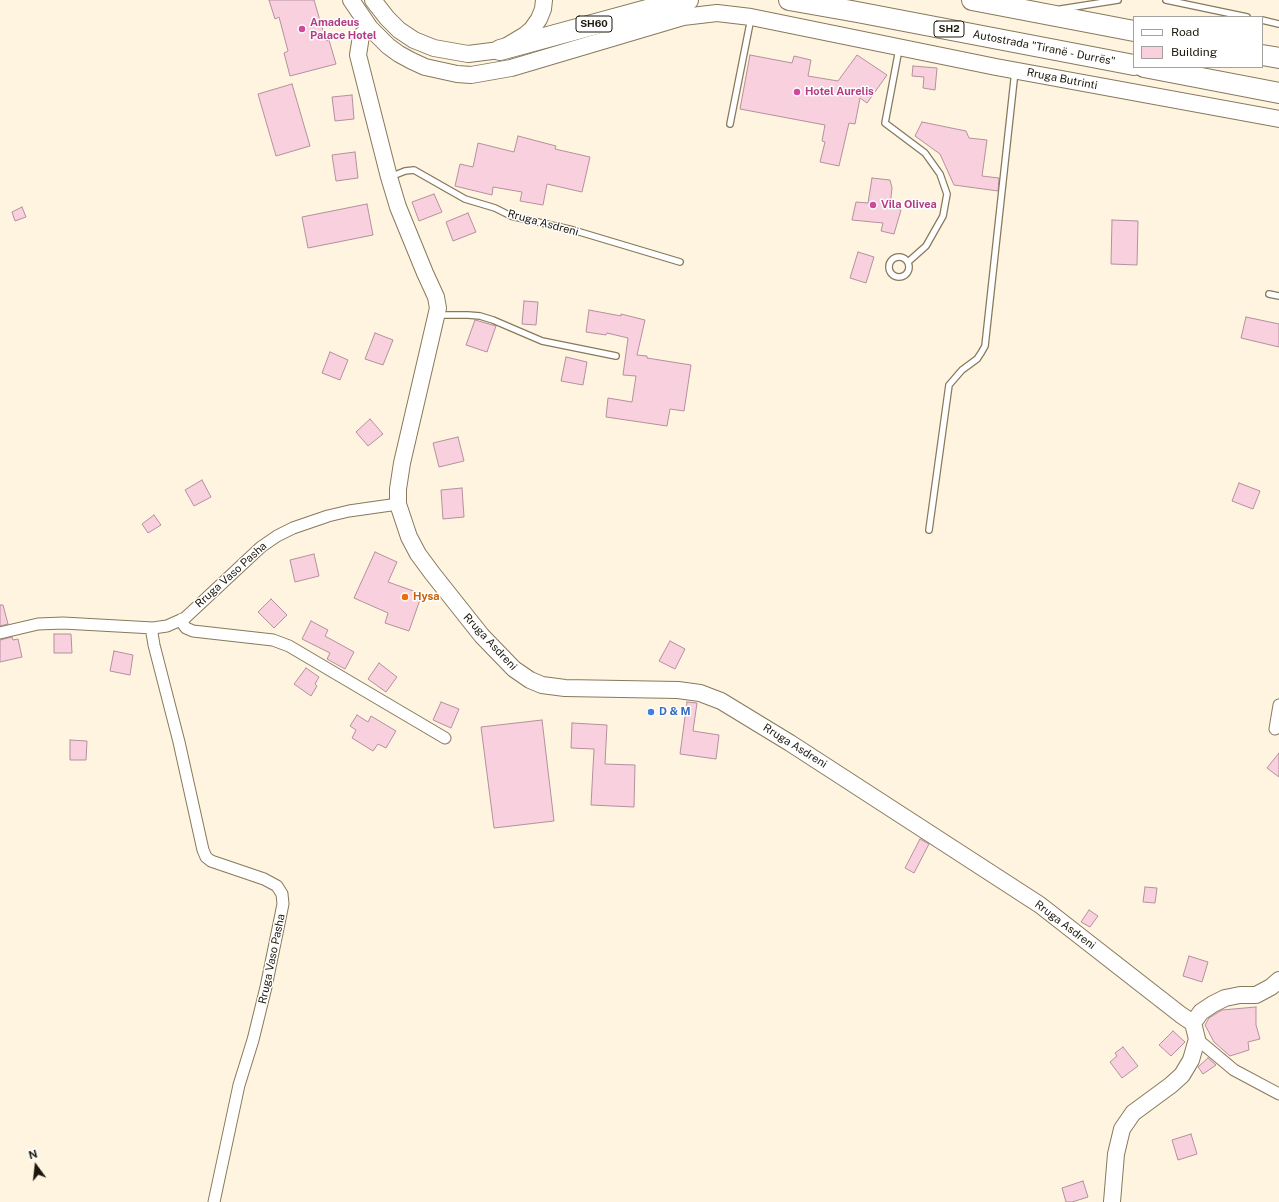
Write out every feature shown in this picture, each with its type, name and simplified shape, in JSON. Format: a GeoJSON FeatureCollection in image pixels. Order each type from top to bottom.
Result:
{"type":"FeatureCollection","features":[{"type":"Feature","properties":{"kind":"highway","name":"SH60"},"geometry":{"type":"LineString","coordinates":[[500,50],[688,0]]}},
{"type":"Feature","properties":{"kind":"highway","name":"Autostrada \"Tiranë - Durrës\""},"geometry":{"type":"LineString","coordinates":[[790,0],[1133,65]]}},
{"type":"Feature","properties":{"kind":"highway"},"geometry":{"type":"LineString","coordinates":[[972,0],[1035,8],[1133,30]]}},
{"type":"Feature","properties":{"kind":"highway"},"geometry":{"type":"LineString","coordinates":[[1263,55],[1279,58]]}},
{"type":"Feature","properties":{"kind":"highway"},"geometry":{"type":"LineString","coordinates":[[1149,68],[1279,93]]}},
{"type":"Feature","properties":{"kind":"street","name":"Rruga Butrinti"},"geometry":{"type":"LineString","coordinates":[[351,0],[370,28],[388,46],[412,61],[442,72],[472,75],[511,68],[716,7],[751,17],[1016,71],[1279,119]]}},
{"type":"Feature","properties":{"kind":"street","name":"SH60"},"geometry":{"type":"LineString","coordinates":[[373,0],[399,30],[414,40],[434,48],[468,54],[500,50]]}},
{"type":"Feature","properties":{"kind":"street"},"geometry":{"type":"LineString","coordinates":[[500,50],[532,29],[541,14],[544,0]]}},
{"type":"Feature","properties":{"kind":"street","name":"Rruga Asdreni"},"geometry":{"type":"LineString","coordinates":[[370,28],[361,36],[358,54],[389,177],[403,220],[436,297],[438,308],[438,315],[402,463],[398,489],[398,504],[408,537],[418,554],[432,574],[482,636],[514,669],[530,680],[542,685],[566,688],[678,690],[700,693],[721,701],[790,743],[1040,905],[1181,1014],[1194,1022]]}},
{"type":"Feature","properties":{"kind":"street","name":"Rruga Vaso Pasha"},"geometry":{"type":"LineString","coordinates":[[214,1202],[239,1085],[253,1040],[280,925],[283,904],[282,894],[277,886],[271,882],[211,861],[206,857],[203,850],[154,645],[152,634],[153,628],[166,626],[182,619],[261,547],[277,536],[293,528],[328,516],[349,511],[398,504]]}},
{"type":"Feature","properties":{"kind":"street"},"geometry":{"type":"LineString","coordinates":[[182,619],[186,628],[193,631],[273,640],[297,649],[360,689],[446,738]]}},
{"type":"Feature","properties":{"kind":"street"},"geometry":{"type":"LineString","coordinates":[[0,633],[38,624],[63,623],[153,628]]}},
{"type":"Feature","properties":{"kind":"street"},"geometry":{"type":"LineString","coordinates":[[1275,729],[1279,705]]}},
{"type":"Feature","properties":{"kind":"street"},"geometry":{"type":"LineString","coordinates":[[1112,1202],[1116,1154],[1122,1129],[1133,1113],[1166,1089],[1182,1075],[1191,1060],[1198,1039],[1194,1022],[1201,1012],[1225,998],[1256,995],[1271,987],[1279,980]]}},
{"type":"Feature","properties":{"kind":"street"},"geometry":{"type":"LineString","coordinates":[[1198,1039],[1234,1070],[1279,1094]]}},
{"type":"Feature","properties":{"kind":"lane"},"geometry":{"type":"LineString","coordinates":[[1035,8],[1118,0]]}},
{"type":"Feature","properties":{"kind":"lane"},"geometry":{"type":"LineString","coordinates":[[1166,0],[1242,16]]}},
{"type":"Feature","properties":{"kind":"lane"},"geometry":{"type":"LineString","coordinates":[[730,124],[751,17]]}},
{"type":"Feature","properties":{"kind":"lane"},"geometry":{"type":"LineString","coordinates":[[1263,20],[1279,24]]}},
{"type":"Feature","properties":{"kind":"lane"},"geometry":{"type":"LineString","coordinates":[[900,47],[885,123],[926,153],[940,174],[947,194],[943,216],[926,246],[908,262]]}},
{"type":"Feature","properties":{"kind":"lane"},"geometry":{"type":"LineString","coordinates":[[929,530],[949,385],[962,370],[976,359],[985,346],[1016,71]]}},
{"type":"Feature","properties":{"kind":"lane","name":"Rruga Asdreni"},"geometry":{"type":"LineString","coordinates":[[389,177],[405,171],[414,170],[465,199],[495,208],[511,216],[573,230],[680,262]]}},
{"type":"Feature","properties":{"kind":"lane"},"geometry":{"type":"LineString","coordinates":[[1269,294],[1279,296]]}},
{"type":"Feature","properties":{"kind":"lane"},"geometry":{"type":"LineString","coordinates":[[438,315],[480,316],[542,341],[616,356]]}},
{"type":"Feature","properties":{"kind":"building","name":"Amadeus Palace Hotel"},"geometry":{"type":"Polygon","coordinates":[[[269,0],[314,0],[326,41],[329,40],[336,64],[290,76],[284,53],[288,51],[279,17],[275,19],[269,0]]]}},
{"type":"Feature","properties":{"kind":"building","name":"Hotel Aurelis"},"geometry":{"type":"Polygon","coordinates":[[[750,55],[792,63],[794,56],[811,60],[808,76],[838,81],[857,55],[887,75],[867,103],[860,98],[855,124],[849,123],[839,166],[820,162],[825,142],[822,141],[825,125],[740,109],[750,55]]]}},
{"type":"Feature","properties":{"kind":"building"},"geometry":{"type":"Polygon","coordinates":[[[913,66],[937,68],[935,90],[923,88],[924,77],[912,76],[913,66]]]}},
{"type":"Feature","properties":{"kind":"building"},"geometry":{"type":"Polygon","coordinates":[[[292,84],[310,146],[276,156],[258,94],[292,84]]]}},
{"type":"Feature","properties":{"kind":"building"},"geometry":{"type":"Polygon","coordinates":[[[352,95],[354,119],[335,121],[332,97],[352,95]]]}},
{"type":"Feature","properties":{"kind":"building"},"geometry":{"type":"Polygon","coordinates":[[[922,122],[966,131],[969,138],[987,140],[982,176],[999,178],[998,191],[954,185],[940,154],[915,136],[922,122]]]}},
{"type":"Feature","properties":{"kind":"building"},"geometry":{"type":"Polygon","coordinates":[[[518,136],[556,146],[555,149],[590,157],[582,192],[547,184],[543,205],[520,201],[522,192],[493,187],[492,195],[455,186],[460,164],[473,167],[478,143],[514,152],[518,136]]]}},
{"type":"Feature","properties":{"kind":"building"},"geometry":{"type":"Polygon","coordinates":[[[355,152],[358,178],[336,181],[332,155],[355,152]]]}},
{"type":"Feature","properties":{"kind":"building","name":"Vila Olivea"},"geometry":{"type":"Polygon","coordinates":[[[872,178],[890,180],[892,188],[890,206],[901,210],[894,234],[881,231],[883,223],[852,220],[856,202],[868,203],[872,178]]]}},
{"type":"Feature","properties":{"kind":"building"},"geometry":{"type":"Polygon","coordinates":[[[434,194],[442,212],[419,221],[412,202],[434,194]]]}},
{"type":"Feature","properties":{"kind":"building"},"geometry":{"type":"Polygon","coordinates":[[[367,204],[373,235],[308,248],[302,217],[367,204]]]}},
{"type":"Feature","properties":{"kind":"building"},"geometry":{"type":"Polygon","coordinates":[[[22,207],[26,217],[15,221],[12,212],[22,207]]]}},
{"type":"Feature","properties":{"kind":"building"},"geometry":{"type":"Polygon","coordinates":[[[468,213],[476,232],[453,241],[446,222],[468,213]]]}},
{"type":"Feature","properties":{"kind":"building"},"geometry":{"type":"Polygon","coordinates":[[[1112,220],[1138,221],[1137,265],[1111,264],[1112,220]]]}},
{"type":"Feature","properties":{"kind":"building"},"geometry":{"type":"Polygon","coordinates":[[[858,252],[874,257],[866,283],[850,278],[858,252]]]}},
{"type":"Feature","properties":{"kind":"building"},"geometry":{"type":"Polygon","coordinates":[[[524,301],[538,302],[536,325],[522,324],[524,301]]]}},
{"type":"Feature","properties":{"kind":"building"},"geometry":{"type":"Polygon","coordinates":[[[589,310],[621,316],[621,314],[645,320],[637,355],[691,365],[684,411],[670,409],[667,426],[606,417],[608,398],[632,402],[636,376],[623,375],[628,338],[607,333],[606,335],[586,332],[589,310]]]}},
{"type":"Feature","properties":{"kind":"building"},"geometry":{"type":"Polygon","coordinates":[[[1246,317],[1279,324],[1279,347],[1241,338],[1246,317]]]}},
{"type":"Feature","properties":{"kind":"building"},"geometry":{"type":"Polygon","coordinates":[[[475,320],[496,326],[487,352],[466,345],[475,320]]]}},
{"type":"Feature","properties":{"kind":"building"},"geometry":{"type":"Polygon","coordinates":[[[375,333],[393,340],[383,365],[365,359],[375,333]]]}},
{"type":"Feature","properties":{"kind":"building"},"geometry":{"type":"Polygon","coordinates":[[[330,352],[348,360],[340,380],[322,373],[330,352]]]}},
{"type":"Feature","properties":{"kind":"building"},"geometry":{"type":"Polygon","coordinates":[[[566,357],[587,362],[583,385],[561,381],[566,357]]]}},
{"type":"Feature","properties":{"kind":"building"},"geometry":{"type":"Polygon","coordinates":[[[370,419],[383,434],[368,446],[356,432],[370,419]]]}},
{"type":"Feature","properties":{"kind":"building"},"geometry":{"type":"Polygon","coordinates":[[[458,437],[464,461],[439,467],[433,443],[458,437]]]}},
{"type":"Feature","properties":{"kind":"building"},"geometry":{"type":"Polygon","coordinates":[[[202,480],[211,497],[194,506],[185,490],[202,480]]]}},
{"type":"Feature","properties":{"kind":"building"},"geometry":{"type":"Polygon","coordinates":[[[1239,483],[1260,491],[1253,509],[1232,501],[1239,483]]]}},
{"type":"Feature","properties":{"kind":"building"},"geometry":{"type":"Polygon","coordinates":[[[462,488],[464,517],[443,519],[441,490],[462,488]]]}},
{"type":"Feature","properties":{"kind":"building"},"geometry":{"type":"Polygon","coordinates":[[[154,515],[161,525],[148,533],[142,524],[154,515]]]}},
{"type":"Feature","properties":{"kind":"building"},"geometry":{"type":"Polygon","coordinates":[[[375,552],[397,562],[388,582],[422,594],[409,631],[385,623],[388,613],[354,598],[375,552]]]}},
{"type":"Feature","properties":{"kind":"building"},"geometry":{"type":"Polygon","coordinates":[[[314,554],[319,576],[295,582],[290,560],[314,554]]]}},
{"type":"Feature","properties":{"kind":"building"},"geometry":{"type":"Polygon","coordinates":[[[271,599],[287,615],[274,628],[258,612],[271,599]]]}},
{"type":"Feature","properties":{"kind":"building"},"geometry":{"type":"Polygon","coordinates":[[[0,605],[3,605],[8,624],[0,626],[0,605]]]}},
{"type":"Feature","properties":{"kind":"building"},"geometry":{"type":"Polygon","coordinates":[[[311,621],[328,630],[325,636],[354,652],[345,669],[327,659],[330,653],[302,639],[311,621]]]}},
{"type":"Feature","properties":{"kind":"building"},"geometry":{"type":"Polygon","coordinates":[[[54,634],[71,634],[72,653],[54,653],[54,634]]]}},
{"type":"Feature","properties":{"kind":"building"},"geometry":{"type":"Polygon","coordinates":[[[12,637],[13,640],[18,639],[22,657],[0,662],[0,640],[12,637]]]}},
{"type":"Feature","properties":{"kind":"building"},"geometry":{"type":"Polygon","coordinates":[[[670,641],[685,649],[675,669],[659,661],[670,641]]]}},
{"type":"Feature","properties":{"kind":"building"},"geometry":{"type":"Polygon","coordinates":[[[114,651],[133,655],[130,675],[110,671],[114,651]]]}},
{"type":"Feature","properties":{"kind":"building"},"geometry":{"type":"Polygon","coordinates":[[[379,663],[397,677],[386,692],[368,679],[379,663]]]}},
{"type":"Feature","properties":{"kind":"building"},"geometry":{"type":"Polygon","coordinates":[[[306,668],[319,677],[315,684],[317,686],[311,696],[294,684],[306,668]]]}},
{"type":"Feature","properties":{"kind":"building"},"geometry":{"type":"Polygon","coordinates":[[[441,702],[459,709],[451,728],[433,720],[441,702]]]}},
{"type":"Feature","properties":{"kind":"building"},"geometry":{"type":"Polygon","coordinates":[[[687,702],[697,703],[693,731],[719,735],[716,759],[680,754],[687,702]]]}},
{"type":"Feature","properties":{"kind":"building"},"geometry":{"type":"Polygon","coordinates":[[[357,715],[368,722],[371,716],[396,731],[386,748],[378,744],[373,751],[352,738],[356,730],[350,726],[357,715]]]}},
{"type":"Feature","properties":{"kind":"building"},"geometry":{"type":"Polygon","coordinates":[[[542,720],[554,821],[494,828],[481,727],[542,720]]]}},
{"type":"Feature","properties":{"kind":"building"},"geometry":{"type":"Polygon","coordinates":[[[572,723],[607,725],[605,764],[635,765],[634,807],[591,805],[594,749],[571,748],[572,723]]]}},
{"type":"Feature","properties":{"kind":"building"},"geometry":{"type":"Polygon","coordinates":[[[70,740],[87,741],[86,760],[70,760],[70,740]]]}},
{"type":"Feature","properties":{"kind":"building"},"geometry":{"type":"Polygon","coordinates":[[[1279,753],[1279,777],[1267,768],[1279,753]]]}},
{"type":"Feature","properties":{"kind":"building"},"geometry":{"type":"Polygon","coordinates":[[[920,839],[929,844],[914,873],[905,868],[920,839]]]}},
{"type":"Feature","properties":{"kind":"building"},"geometry":{"type":"Polygon","coordinates":[[[1145,887],[1157,888],[1155,903],[1143,902],[1145,887]]]}},
{"type":"Feature","properties":{"kind":"building"},"geometry":{"type":"Polygon","coordinates":[[[1089,910],[1098,916],[1090,927],[1081,922],[1089,910]]]}},
{"type":"Feature","properties":{"kind":"building"},"geometry":{"type":"Polygon","coordinates":[[[1189,956],[1208,962],[1202,982],[1183,976],[1189,956]]]}},
{"type":"Feature","properties":{"kind":"building"},"geometry":{"type":"Polygon","coordinates":[[[1256,1007],[1256,1025],[1260,1039],[1248,1042],[1249,1050],[1230,1056],[1214,1042],[1205,1025],[1209,1018],[1222,1010],[1256,1007]]]}},
{"type":"Feature","properties":{"kind":"building"},"geometry":{"type":"Polygon","coordinates":[[[1173,1031],[1185,1042],[1171,1056],[1159,1045],[1173,1031]]]}},
{"type":"Feature","properties":{"kind":"building"},"geometry":{"type":"Polygon","coordinates":[[[1123,1047],[1138,1066],[1122,1078],[1110,1062],[1117,1056],[1115,1053],[1123,1047]]]}},
{"type":"Feature","properties":{"kind":"building"},"geometry":{"type":"Polygon","coordinates":[[[1208,1058],[1216,1065],[1203,1074],[1198,1067],[1208,1058]]]}},
{"type":"Feature","properties":{"kind":"building"},"geometry":{"type":"Polygon","coordinates":[[[1191,1134],[1197,1154],[1178,1160],[1172,1140],[1191,1134]]]}},
{"type":"Feature","properties":{"kind":"building"},"geometry":{"type":"Polygon","coordinates":[[[1083,1181],[1088,1197],[1072,1202],[1066,1202],[1062,1188],[1083,1181]]]}},
{"type":"Feature","properties":{"kind":"place","name":"Amadeus Palace Hotel"},"geometry":{"type":"Point","coordinates":[302,29]}},
{"type":"Feature","properties":{"kind":"place","name":"Hotel Aurelis"},"geometry":{"type":"Point","coordinates":[797,92]}},
{"type":"Feature","properties":{"kind":"place","name":"Vila Olivea"},"geometry":{"type":"Point","coordinates":[873,205]}},
{"type":"Feature","properties":{"kind":"place","name":"Hysa"},"geometry":{"type":"Point","coordinates":[405,597]}},
{"type":"Feature","properties":{"kind":"place","name":"D & M"},"geometry":{"type":"Point","coordinates":[651,712]}}]}
